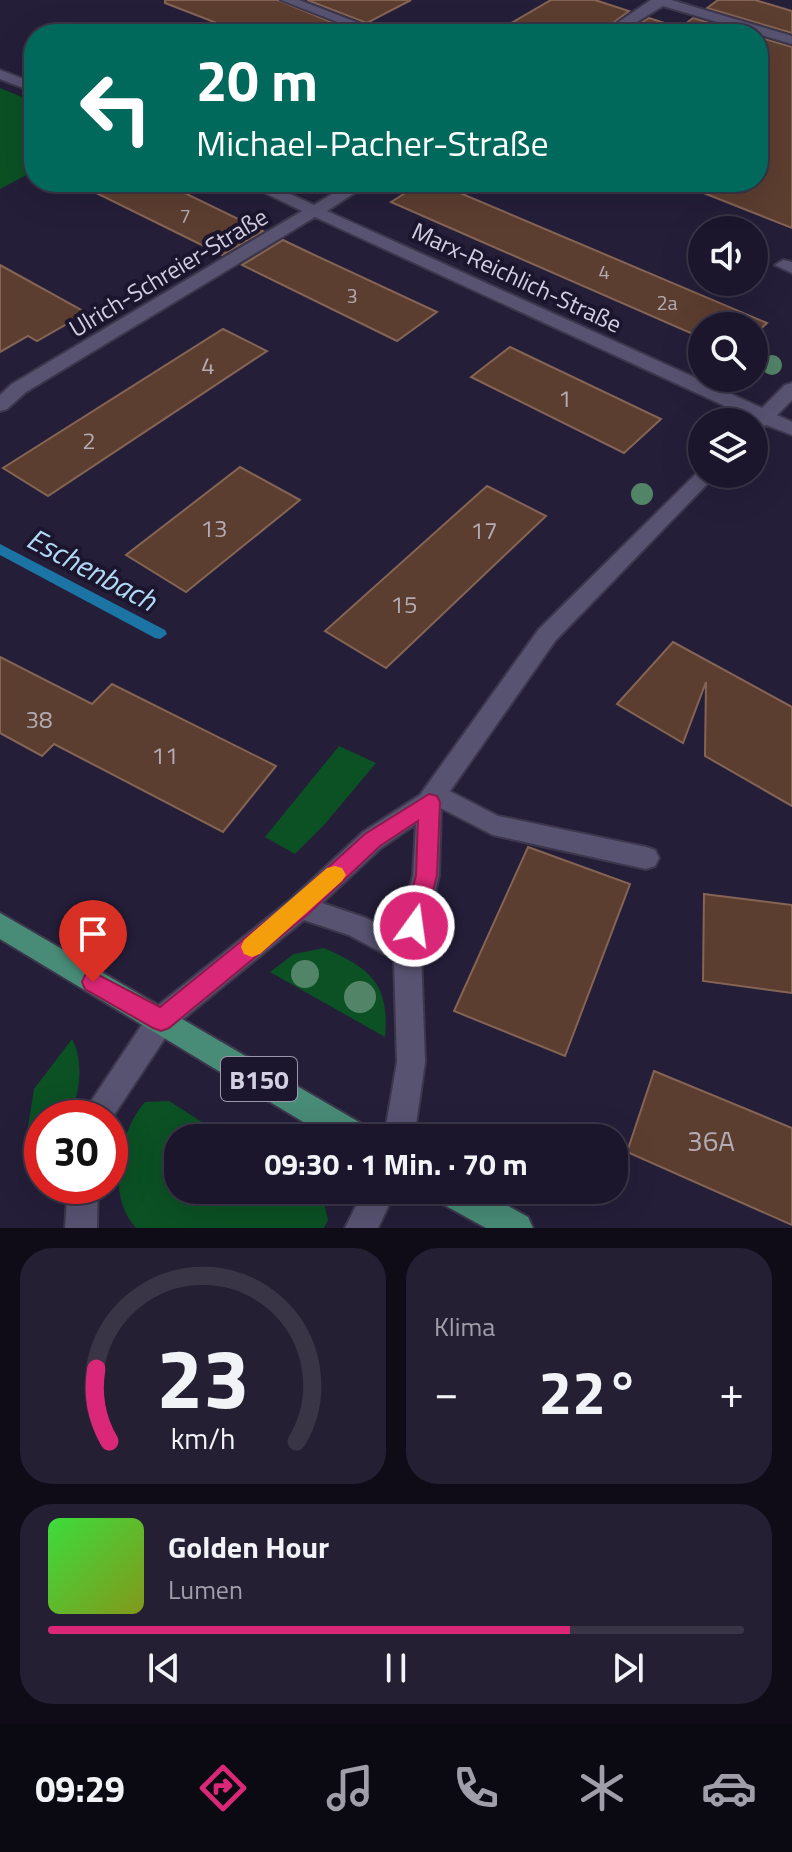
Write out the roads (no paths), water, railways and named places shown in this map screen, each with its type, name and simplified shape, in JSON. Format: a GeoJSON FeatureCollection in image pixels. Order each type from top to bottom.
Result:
{"type":"FeatureCollection","features":[{"type":"Feature","properties":{"kind":"main road","name":"B150"},"geometry":{"type":"LineString","coordinates":[[0,925],[335,1124]]}},
{"type":"Feature","properties":{"kind":"main road"},"geometry":{"type":"LineString","coordinates":[[473,1204],[517,1228]]}},
{"type":"Feature","properties":{"kind":"street"},"geometry":{"type":"LineString","coordinates":[[287,0],[353,24]]}},
{"type":"Feature","properties":{"kind":"street"},"geometry":{"type":"LineString","coordinates":[[623,24],[659,1],[737,24]]}},
{"type":"Feature","properties":{"kind":"street"},"geometry":{"type":"LineString","coordinates":[[768,33],[792,40]]}},
{"type":"Feature","properties":{"kind":"street"},"geometry":{"type":"LineString","coordinates":[[0,74],[24,84]]}},
{"type":"Feature","properties":{"kind":"street","name":"Marx-Reichlich-Straße"},"geometry":{"type":"LineString","coordinates":[[273,192],[732,408]]}},
{"type":"Feature","properties":{"kind":"street","name":"Ulrich-Schreier-Straße"},"geometry":{"type":"LineString","coordinates":[[0,405],[19,388],[346,192]]}},
{"type":"Feature","properties":{"kind":"street"},"geometry":{"type":"LineString","coordinates":[[768,412],[792,389]]}},
{"type":"Feature","properties":{"kind":"street","name":"Marx-Reichlich-Straße"},"geometry":{"type":"LineString","coordinates":[[768,423],[792,429]]}},
{"type":"Feature","properties":{"kind":"street"},"geometry":{"type":"LineString","coordinates":[[107,1100],[161,1020],[300,907],[372,840],[433,798],[547,635],[691,488]]}},
{"type":"Feature","properties":{"kind":"street"},"geometry":{"type":"LineString","coordinates":[[433,798],[493,825],[646,858]]}},
{"type":"Feature","properties":{"kind":"street"},"geometry":{"type":"LineString","coordinates":[[401,1124],[411,1062],[407,952],[426,875],[433,798]]}},
{"type":"Feature","properties":{"kind":"street"},"geometry":{"type":"LineString","coordinates":[[300,907],[357,926],[407,952]]}},
{"type":"Feature","properties":{"kind":"street"},"geometry":{"type":"LineString","coordinates":[[81,1228],[82,1204]]}},
{"type":"Feature","properties":{"kind":"street"},"geometry":{"type":"LineString","coordinates":[[361,1228],[374,1204]]}},
{"type":"Feature","properties":{"kind":"waterway","name":"Eschenbach"},"geometry":{"type":"LineString","coordinates":[[0,549],[160,634]]}}]}
